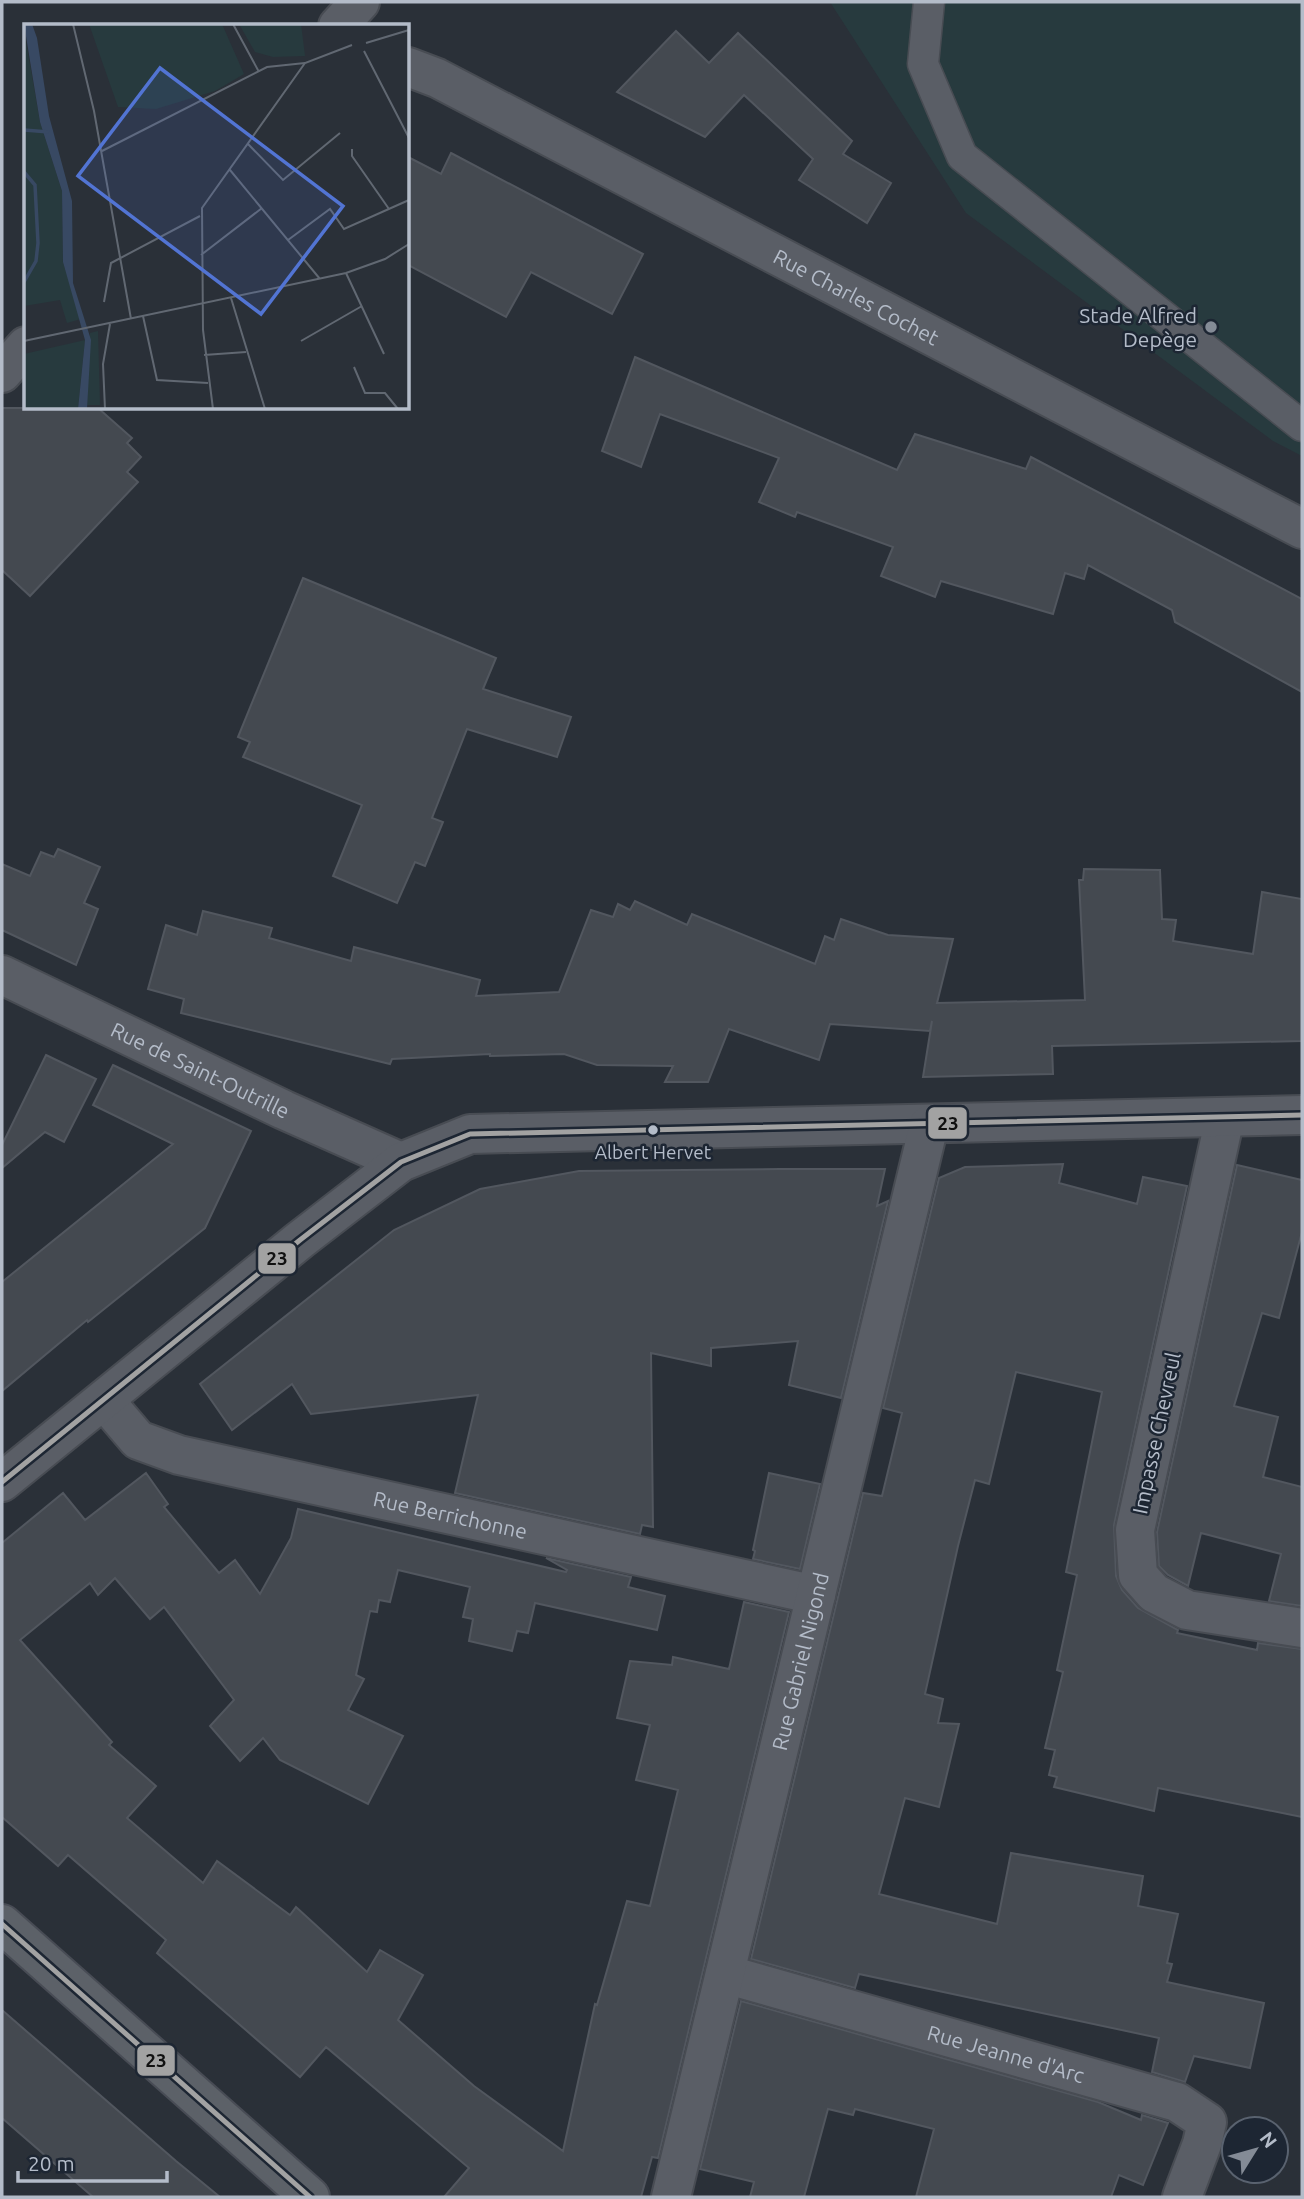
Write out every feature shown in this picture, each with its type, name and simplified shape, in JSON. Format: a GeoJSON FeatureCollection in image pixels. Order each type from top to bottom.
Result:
{"type":"FeatureCollection","features":[{"type":"Feature","properties":{"kind":"main road"},"geometry":{"type":"LineString","coordinates":[[2,1924],[310,2197]]}},
{"type":"Feature","properties":{"kind":"street"},"geometry":{"type":"LineString","coordinates":[[340,24],[360,2]]}},
{"type":"Feature","properties":{"kind":"street","name":"Rue Charles Cochet"},"geometry":{"type":"LineString","coordinates":[[410,68],[437,78],[1302,529]]}},
{"type":"Feature","properties":{"kind":"street"},"geometry":{"type":"LineString","coordinates":[[2,373],[24,348]]}},
{"type":"Feature","properties":{"kind":"street","name":"Rue de Saint-Outrille"},"geometry":{"type":"LineString","coordinates":[[2,975],[284,1110],[401,1162]]}},
{"type":"Feature","properties":{"kind":"street"},"geometry":{"type":"LineString","coordinates":[[2,1482],[300,1240],[401,1162],[471,1134],[1302,1115]]}},
{"type":"Feature","properties":{"kind":"street","name":"Impasse Chevreul"},"geometry":{"type":"LineString","coordinates":[[1225,1117],[1135,1530],[1138,1575],[1154,1593],[1186,1610],[1302,1628]]}},
{"type":"Feature","properties":{"kind":"street","name":"Rue Gabriel Nigond"},"geometry":{"type":"LineString","coordinates":[[671,2197],[929,1125]]}},
{"type":"Feature","properties":{"kind":"street","name":"Rue Berrichonne"},"geometry":{"type":"LineString","coordinates":[[104,1400],[138,1440],[179,1455],[816,1595]]}},
{"type":"Feature","properties":{"kind":"street","name":"Rue Jeanne d'Arc"},"geometry":{"type":"LineString","coordinates":[[725,1974],[1177,2102],[1207,2122],[1202,2144],[1182,2197]]}},
{"type":"Feature","properties":{"kind":"lane"},"geometry":{"type":"LineString","coordinates":[[929,2],[923,64],[962,156],[1302,426]]}},
{"type":"Feature","properties":{"kind":"green space","name":"Stade Alfred Depège"},"geometry":{"type":"Polygon","coordinates":[[[830,2],[1302,2],[1302,456],[1273,441],[966,213],[830,2]]]}},
{"type":"Feature","properties":{"kind":"building"},"geometry":{"type":"Polygon","coordinates":[[[676,31],[709,63],[738,33],[852,141],[843,154],[891,183],[867,223],[799,180],[813,159],[744,95],[705,137],[617,92],[676,31]]]}},
{"type":"Feature","properties":{"kind":"building"},"geometry":{"type":"Polygon","coordinates":[[[451,153],[643,254],[612,314],[531,272],[506,317],[410,266],[410,158],[441,174],[451,153]]]}},
{"type":"Feature","properties":{"kind":"building"},"geometry":{"type":"Polygon","coordinates":[[[635,357],[897,470],[915,434],[1026,469],[1031,457],[1302,599],[1302,692],[1175,622],[1172,610],[1088,565],[1084,579],[1065,573],[1053,614],[941,581],[935,597],[881,576],[893,547],[797,512],[795,517],[759,502],[779,458],[660,414],[641,467],[602,451],[635,357]]]}},
{"type":"Feature","properties":{"kind":"building"},"geometry":{"type":"Polygon","coordinates":[[[2,408],[100,410],[132,438],[127,443],[141,457],[127,472],[138,482],[30,596],[2,570],[2,408]]]}},
{"type":"Feature","properties":{"kind":"building"},"geometry":{"type":"Polygon","coordinates":[[[303,578],[496,658],[483,689],[571,717],[557,757],[467,729],[432,818],[443,822],[425,866],[415,862],[397,903],[333,876],[362,805],[243,757],[250,742],[238,737],[303,578]]]}},
{"type":"Feature","properties":{"kind":"building"},"geometry":{"type":"Polygon","coordinates":[[[58,849],[100,867],[84,903],[98,909],[76,965],[2,930],[2,864],[30,876],[41,852],[54,857],[58,849]]]}},
{"type":"Feature","properties":{"kind":"building"},"geometry":{"type":"Polygon","coordinates":[[[1084,869],[1160,870],[1162,919],[1176,920],[1173,941],[1253,954],[1262,892],[1302,899],[1302,1041],[1052,1046],[1053,1074],[923,1077],[932,1021],[930,1031],[830,1024],[819,1060],[729,1029],[708,1082],[665,1082],[673,1066],[597,1065],[564,1054],[490,1054],[392,1059],[390,1064],[181,1013],[184,999],[148,989],[166,925],[197,935],[203,911],[272,928],[269,938],[351,961],[354,947],[480,980],[476,996],[559,992],[591,910],[613,917],[618,904],[630,910],[635,901],[687,925],[692,914],[815,964],[825,936],[834,940],[841,919],[888,935],[953,939],[937,1003],[1085,1000],[1079,880],[1083,880],[1084,869]]]}},
{"type":"Feature","properties":{"kind":"building"},"geometry":{"type":"Polygon","coordinates":[[[46,1055],[96,1079],[64,1142],[45,1132],[2,1168],[2,1145],[46,1055]]]}},
{"type":"Feature","properties":{"kind":"building"},"geometry":{"type":"Polygon","coordinates":[[[113,1065],[251,1131],[205,1228],[88,1322],[87,1320],[2,1391],[2,1282],[173,1144],[93,1105],[113,1065]]]}},
{"type":"Feature","properties":{"kind":"building"},"geometry":{"type":"Polygon","coordinates":[[[1063,1164],[1059,1183],[1137,1204],[1143,1177],[1187,1186],[1114,1525],[1116,1576],[1122,1590],[1138,1608],[1178,1630],[1177,1633],[1257,1650],[1258,1643],[1302,1649],[1302,1817],[1158,1788],[1154,1811],[1054,1787],[1057,1777],[1049,1775],[1055,1750],[1045,1748],[1063,1672],[1057,1670],[1077,1575],[1066,1572],[1102,1392],[1016,1372],[989,1484],[975,1480],[925,1694],[943,1699],[938,1723],[959,1724],[939,1807],[905,1798],[879,1894],[997,1924],[1011,1853],[1143,1876],[1138,1906],[1178,1914],[1167,1963],[1172,1964],[1167,1982],[1264,2003],[1250,2068],[1194,2056],[1185,2082],[1152,2072],[1159,2038],[859,1974],[855,1988],[751,1959],[863,1493],[882,1496],[902,1413],[883,1408],[939,1178],[965,1167],[1063,1164]]]}},
{"type":"Feature","properties":{"kind":"building"},"geometry":{"type":"Polygon","coordinates":[[[1237,1165],[1302,1180],[1302,1232],[1279,1318],[1262,1313],[1234,1406],[1278,1417],[1263,1477],[1302,1487],[1302,1606],[1269,1601],[1281,1554],[1201,1533],[1188,1586],[1168,1575],[1159,1566],[1157,1532],[1237,1165]]]}},
{"type":"Feature","properties":{"kind":"building"},"geometry":{"type":"Polygon","coordinates":[[[885,1169],[877,1206],[888,1201],[841,1398],[789,1385],[798,1341],[711,1348],[711,1366],[651,1353],[653,1527],[642,1525],[640,1534],[455,1493],[478,1395],[311,1414],[292,1384],[232,1430],[200,1384],[394,1230],[480,1189],[579,1171],[885,1169]]]}},
{"type":"Feature","properties":{"kind":"building"},"geometry":{"type":"Polygon","coordinates":[[[146,1473],[168,1504],[164,1507],[219,1573],[235,1560],[260,1594],[291,1538],[298,1509],[566,1572],[567,1570],[546,1558],[631,1577],[628,1587],[665,1596],[657,1630],[535,1603],[528,1633],[517,1631],[512,1651],[469,1641],[473,1619],[463,1617],[470,1587],[398,1570],[390,1602],[379,1600],[377,1612],[370,1611],[356,1675],[364,1679],[348,1710],[403,1736],[368,1804],[280,1760],[263,1738],[240,1761],[210,1726],[234,1700],[164,1607],[150,1619],[115,1578],[98,1595],[90,1583],[20,1640],[112,1742],[109,1745],[156,1786],[127,1818],[203,1883],[217,1861],[290,1915],[296,1907],[367,1972],[380,1950],[423,1975],[398,2020],[474,2086],[563,2151],[595,2004],[597,2005],[627,1901],[650,1906],[678,1790],[636,1780],[650,1725],[617,1718],[630,1661],[672,1665],[673,1657],[729,1669],[744,1602],[789,1612],[658,2158],[652,2157],[641,2197],[444,2197],[469,2168],[326,2047],[300,2077],[157,1953],[166,1940],[68,1855],[58,1866],[2,1817],[2,1543],[63,1493],[85,1520],[146,1473]]]}},
{"type":"Feature","properties":{"kind":"building"},"geometry":{"type":"Polygon","coordinates":[[[769,1473],[820,1484],[800,1569],[753,1559],[769,1473]]]}},
{"type":"Feature","properties":{"kind":"building"},"geometry":{"type":"Polygon","coordinates":[[[741,2001],[1098,2102],[1141,2120],[1142,2115],[1168,2123],[1143,2185],[1119,2175],[1111,2197],[916,2197],[934,2129],[855,2109],[853,2115],[828,2109],[804,2197],[750,2197],[754,2182],[700,2169],[741,2001]]]}},
{"type":"Feature","properties":{"kind":"building"},"geometry":{"type":"Polygon","coordinates":[[[2,2010],[220,2197],[93,2197],[2,2118],[2,2010]]]}},
{"type":"Feature","properties":{"kind":"transit line","name":"23"},"geometry":{"type":"LineString","coordinates":[[2,1482],[300,1240],[401,1162],[470,1134],[1302,1115]]}},
{"type":"Feature","properties":{"kind":"transit line","name":"23"},"geometry":{"type":"LineString","coordinates":[[2,1924],[310,2197]]}},
{"type":"Feature","properties":{"kind":"place","name":"Stade Alfred Depège"},"geometry":{"type":"Point","coordinates":[1211,327]}},
{"type":"Feature","properties":{"kind":"place","name":"Albert Hervet"},"geometry":{"type":"Point","coordinates":[653,1130]}}]}
